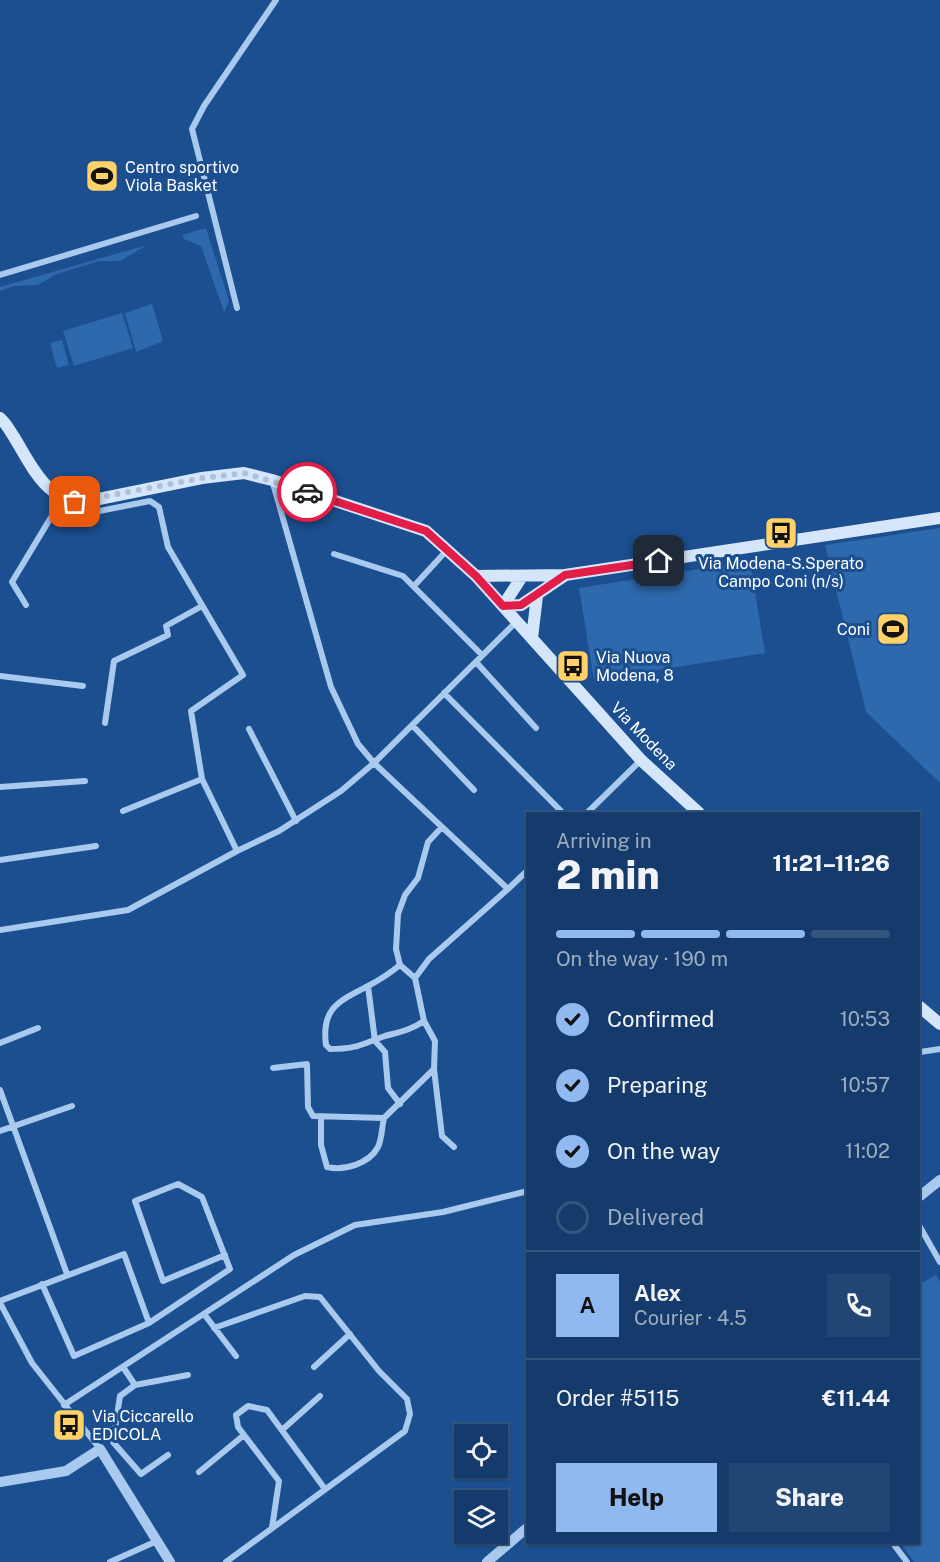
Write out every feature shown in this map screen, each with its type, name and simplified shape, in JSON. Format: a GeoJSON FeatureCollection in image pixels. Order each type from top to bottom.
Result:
{"type":"FeatureCollection","features":[{"type":"Feature","properties":{"kind":"main road"},"geometry":{"type":"LineString","coordinates":[[0,418],[39,478],[62,499]]}},
{"type":"Feature","properties":{"kind":"main road","name":"Via Modena"},"geometry":{"type":"LineString","coordinates":[[62,499],[89,501],[202,478],[244,473],[272,480],[426,531],[476,576],[641,760],[698,812]]}},
{"type":"Feature","properties":{"kind":"main road"},"geometry":{"type":"LineString","coordinates":[[476,576],[521,578],[565,575],[940,518]]}},
{"type":"Feature","properties":{"kind":"main road"},"geometry":{"type":"LineString","coordinates":[[503,606],[521,605],[565,575]]}},
{"type":"Feature","properties":{"kind":"main road"},"geometry":{"type":"LineString","coordinates":[[503,606],[521,578]]}},
{"type":"Feature","properties":{"kind":"main road"},"geometry":{"type":"LineString","coordinates":[[532,638],[537,596]]}},
{"type":"Feature","properties":{"kind":"main road"},"geometry":{"type":"LineString","coordinates":[[920,1007],[940,1024]]}},
{"type":"Feature","properties":{"kind":"street"},"geometry":{"type":"LineString","coordinates":[[237,308],[192,129],[204,106],[276,0]]}},
{"type":"Feature","properties":{"kind":"street"},"geometry":{"type":"LineString","coordinates":[[0,275],[196,216]]}},
{"type":"Feature","properties":{"kind":"street"},"geometry":{"type":"LineString","coordinates":[[272,480],[331,687],[358,744],[374,763],[508,889]]}},
{"type":"Feature","properties":{"kind":"street"},"geometry":{"type":"LineString","coordinates":[[26,605],[12,582],[62,499]]}},
{"type":"Feature","properties":{"kind":"street"},"geometry":{"type":"LineString","coordinates":[[56,512],[69,518],[150,501],[155,502],[159,507],[168,547],[243,675],[190,711],[202,779],[237,851]]}},
{"type":"Feature","properties":{"kind":"street"},"geometry":{"type":"LineString","coordinates":[[414,586],[447,550]]}},
{"type":"Feature","properties":{"kind":"street"},"geometry":{"type":"LineString","coordinates":[[334,554],[403,576],[482,655]]}},
{"type":"Feature","properties":{"kind":"street"},"geometry":{"type":"LineString","coordinates":[[105,723],[114,661],[168,635],[166,626],[202,606]]}},
{"type":"Feature","properties":{"kind":"street"},"geometry":{"type":"LineString","coordinates":[[0,930],[128,910],[296,821],[341,790],[374,763],[517,621]]}},
{"type":"Feature","properties":{"kind":"street"},"geometry":{"type":"LineString","coordinates":[[476,662],[536,728]]}},
{"type":"Feature","properties":{"kind":"street"},"geometry":{"type":"LineString","coordinates":[[0,676],[83,686]]}},
{"type":"Feature","properties":{"kind":"street"},"geometry":{"type":"LineString","coordinates":[[444,693],[562,812]]}},
{"type":"Feature","properties":{"kind":"street"},"geometry":{"type":"LineString","coordinates":[[412,725],[474,790]]}},
{"type":"Feature","properties":{"kind":"street"},"geometry":{"type":"LineString","coordinates":[[249,729],[296,821]]}},
{"type":"Feature","properties":{"kind":"street"},"geometry":{"type":"LineString","coordinates":[[587,812],[641,760]]}},
{"type":"Feature","properties":{"kind":"street"},"geometry":{"type":"LineString","coordinates":[[123,811],[202,779]]}},
{"type":"Feature","properties":{"kind":"street"},"geometry":{"type":"LineString","coordinates":[[0,787],[85,781]]}},
{"type":"Feature","properties":{"kind":"street"},"geometry":{"type":"LineString","coordinates":[[442,827],[428,842],[418,878],[405,895],[398,914],[396,949],[400,965],[415,978],[424,1021],[435,1041],[434,1069],[442,1136],[454,1147]]}},
{"type":"Feature","properties":{"kind":"street"},"geometry":{"type":"LineString","coordinates":[[0,860],[96,846]]}},
{"type":"Feature","properties":{"kind":"street"},"geometry":{"type":"LineString","coordinates":[[415,978],[429,959],[526,872]]}},
{"type":"Feature","properties":{"kind":"street"},"geometry":{"type":"LineString","coordinates":[[400,965],[368,986],[338,1001],[326,1022],[326,1045],[330,1049],[359,1048],[386,1036],[402,1034],[424,1021]]}},
{"type":"Feature","properties":{"kind":"street"},"geometry":{"type":"LineString","coordinates":[[368,986],[375,1041],[385,1052],[388,1088],[400,1104]]}},
{"type":"Feature","properties":{"kind":"street"},"geometry":{"type":"LineString","coordinates":[[0,1043],[38,1028]]}},
{"type":"Feature","properties":{"kind":"street"},"geometry":{"type":"LineString","coordinates":[[920,1052],[940,1049]]}},
{"type":"Feature","properties":{"kind":"street"},"geometry":{"type":"LineString","coordinates":[[273,1068],[307,1064],[308,1107],[313,1116],[384,1118]]}},
{"type":"Feature","properties":{"kind":"street"},"geometry":{"type":"LineString","coordinates":[[321,1117],[321,1145],[327,1167],[339,1170],[356,1166],[378,1148],[384,1118],[434,1069]]}},
{"type":"Feature","properties":{"kind":"street"},"geometry":{"type":"LineString","coordinates":[[0,1090],[67,1274]]}},
{"type":"Feature","properties":{"kind":"street"},"geometry":{"type":"LineString","coordinates":[[0,1131],[72,1106]]}},
{"type":"Feature","properties":{"kind":"street"},"geometry":{"type":"LineString","coordinates":[[920,1196],[940,1180]]}},
{"type":"Feature","properties":{"kind":"street"},"geometry":{"type":"LineString","coordinates":[[42,1284],[74,1356],[149,1323],[230,1269],[225,1255],[202,1197],[178,1184],[135,1201],[163,1281],[225,1255]]}},
{"type":"Feature","properties":{"kind":"street"},"geometry":{"type":"LineString","coordinates":[[64,1405],[294,1255],[355,1225],[443,1212],[526,1191]]}},
{"type":"Feature","properties":{"kind":"street"},"geometry":{"type":"LineString","coordinates":[[920,1227],[940,1262]]}},
{"type":"Feature","properties":{"kind":"street"},"geometry":{"type":"LineString","coordinates":[[149,1323],[124,1254],[67,1274],[0,1302],[32,1363],[100,1449],[170,1562]]}},
{"type":"Feature","properties":{"kind":"street"},"geometry":{"type":"LineString","coordinates":[[214,1328],[305,1296],[320,1298],[407,1399],[410,1414],[405,1431],[226,1562]]}},
{"type":"Feature","properties":{"kind":"street"},"geometry":{"type":"LineString","coordinates":[[204,1314],[236,1356]]}},
{"type":"Feature","properties":{"kind":"street"},"geometry":{"type":"LineString","coordinates":[[314,1367],[350,1335]]}},
{"type":"Feature","properties":{"kind":"street"},"geometry":{"type":"LineString","coordinates":[[123,1367],[135,1385]]}},
{"type":"Feature","properties":{"kind":"street"},"geometry":{"type":"LineString","coordinates":[[168,1455],[141,1474],[112,1442],[120,1395],[135,1385],[188,1375]]}},
{"type":"Feature","properties":{"kind":"street"},"geometry":{"type":"LineString","coordinates":[[282,1430],[320,1396]]}},
{"type":"Feature","properties":{"kind":"street"},"geometry":{"type":"LineString","coordinates":[[272,1528],[279,1481],[238,1427],[236,1415],[248,1406],[267,1410],[325,1490]]}},
{"type":"Feature","properties":{"kind":"street"},"geometry":{"type":"LineString","coordinates":[[199,1472],[244,1435]]}},
{"type":"Feature","properties":{"kind":"street"},"geometry":{"type":"LineString","coordinates":[[0,1482],[66,1471],[100,1449]]}},
{"type":"Feature","properties":{"kind":"street"},"geometry":{"type":"LineString","coordinates":[[487,1562],[526,1529]]}},
{"type":"Feature","properties":{"kind":"street"},"geometry":{"type":"LineString","coordinates":[[110,1562],[157,1541]]}},
{"type":"Feature","properties":{"kind":"street"},"geometry":{"type":"LineString","coordinates":[[894,1544],[907,1562]]}},
{"type":"Feature","properties":{"kind":"shaded area"},"geometry":{"type":"Polygon","coordinates":[[[206,228],[229,301],[224,312],[201,246],[184,239],[182,235],[206,228]]]}},
{"type":"Feature","properties":{"kind":"shaded area"},"geometry":{"type":"Polygon","coordinates":[[[147,245],[120,261],[99,261],[57,274],[38,285],[14,286],[0,291],[0,287],[147,245]]]}},
{"type":"Feature","properties":{"kind":"shaded area"},"geometry":{"type":"Polygon","coordinates":[[[152,304],[163,341],[136,352],[125,313],[152,304]]]}},
{"type":"Feature","properties":{"kind":"shaded area"},"geometry":{"type":"Polygon","coordinates":[[[122,313],[133,348],[74,366],[63,331],[122,313]]]}},
{"type":"Feature","properties":{"kind":"shaded area"},"geometry":{"type":"Polygon","coordinates":[[[62,340],[69,365],[57,368],[50,343],[62,340]]]}},
{"type":"Feature","properties":{"kind":"shaded area","name":"Coni"},"geometry":{"type":"Polygon","coordinates":[[[940,528],[940,783],[866,712],[825,545],[940,528]]]}},
{"type":"Feature","properties":{"kind":"shaded area"},"geometry":{"type":"Polygon","coordinates":[[[750,561],[765,653],[594,680],[579,588],[750,561]]]}},
{"type":"Feature","properties":{"kind":"shaded area"},"geometry":{"type":"Polygon","coordinates":[[[936,1275],[940,1282],[940,1562],[914,1562],[901,1544],[920,1544],[920,1284],[936,1275]]]}},
{"type":"Feature","properties":{"kind":"way so far"},"geometry":{"type":"LineString","coordinates":[[75,502],[202,478],[244,473],[307,492]]}},
{"type":"Feature","properties":{"kind":"place","name":"Centro sportivo Viola Basket"},"geometry":{"type":"Point","coordinates":[102,176]}},
{"type":"Feature","properties":{"kind":"place","name":"Via Modena-S.Sperato Campo Coni (n/s)"},"geometry":{"type":"Point","coordinates":[781,533]}},
{"type":"Feature","properties":{"kind":"place","name":"Coni"},"geometry":{"type":"Point","coordinates":[893,629]}},
{"type":"Feature","properties":{"kind":"place","name":"Via Nuova Modena, 8"},"geometry":{"type":"Point","coordinates":[573,666]}},
{"type":"Feature","properties":{"kind":"place","name":"Via Ciccarello EDICOLA"},"geometry":{"type":"Point","coordinates":[69,1425]}},
{"type":"Feature","properties":{"kind":"route"},"geometry":{"type":"LineString","coordinates":[[307,492],[426,531],[476,576],[503,606],[521,605],[565,575],[659,561]]}}]}
